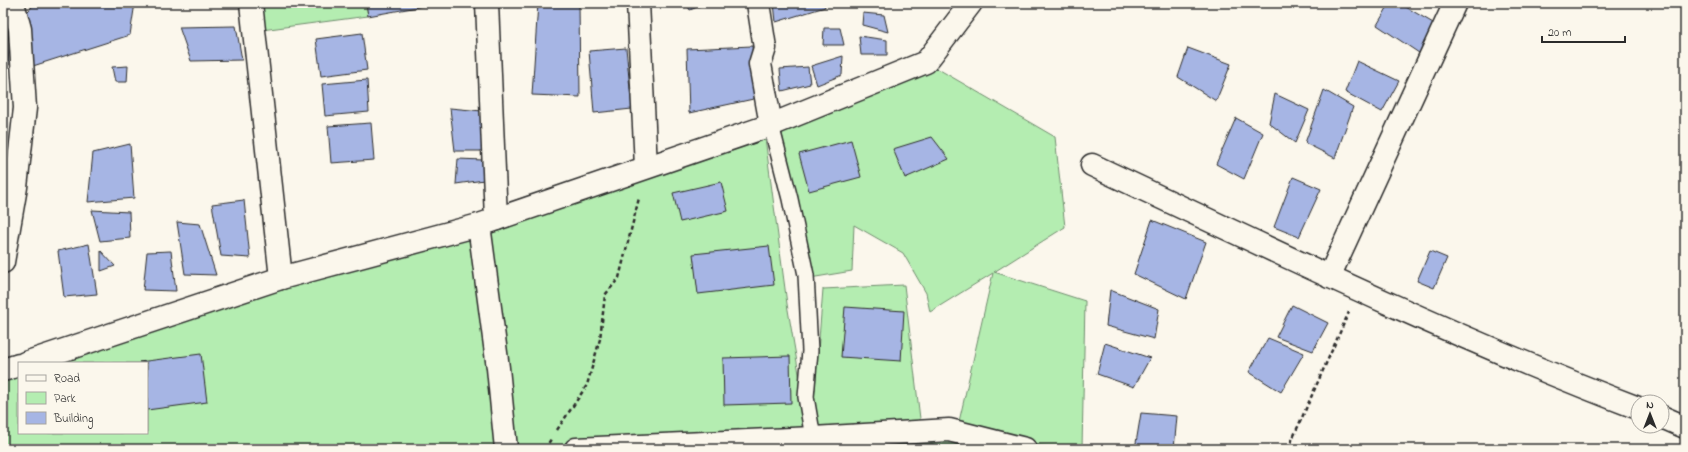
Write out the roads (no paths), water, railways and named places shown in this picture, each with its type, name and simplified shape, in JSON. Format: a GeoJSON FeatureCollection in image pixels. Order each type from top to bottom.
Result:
{"type":"FeatureCollection","features":[{"type":"Feature","properties":{"kind":"street"},"geometry":{"type":"LineString","coordinates":[[3,262],[9,187],[25,108],[20,29],[13,3]]}},
{"type":"Feature","properties":{"kind":"street"},"geometry":{"type":"LineString","coordinates":[[250,3],[281,278]]}},
{"type":"Feature","properties":{"kind":"street"},"geometry":{"type":"LineString","coordinates":[[487,3],[487,222],[498,368],[506,449]]}},
{"type":"Feature","properties":{"kind":"street"},"geometry":{"type":"LineString","coordinates":[[638,3],[646,167]]}},
{"type":"Feature","properties":{"kind":"street"},"geometry":{"type":"LineString","coordinates":[[758,3],[765,48],[760,64],[771,125]]}},
{"type":"Feature","properties":{"kind":"street"},"geometry":{"type":"LineString","coordinates":[[28,362],[281,278],[487,222],[771,125],[926,62],[970,3]]}},
{"type":"Feature","properties":{"kind":"street"},"geometry":{"type":"LineString","coordinates":[[1329,277],[1455,3]]}},
{"type":"Feature","properties":{"kind":"street"},"geometry":{"type":"LineString","coordinates":[[1092,165],[1359,291],[1593,391],[1630,405]]}},
{"type":"Feature","properties":{"kind":"street"},"geometry":{"type":"LineString","coordinates":[[3,370],[18,365]]}},
{"type":"Feature","properties":{"kind":"street"},"geometry":{"type":"LineString","coordinates":[[1670,420],[1685,426]]}},
{"type":"Feature","properties":{"kind":"street"},"geometry":{"type":"LineString","coordinates":[[576,449],[949,430],[1016,448]]}},
{"type":"Feature","properties":{"kind":"lane"},"geometry":{"type":"LineString","coordinates":[[771,125],[790,199],[806,276],[810,350],[806,398],[813,438]]}}]}
